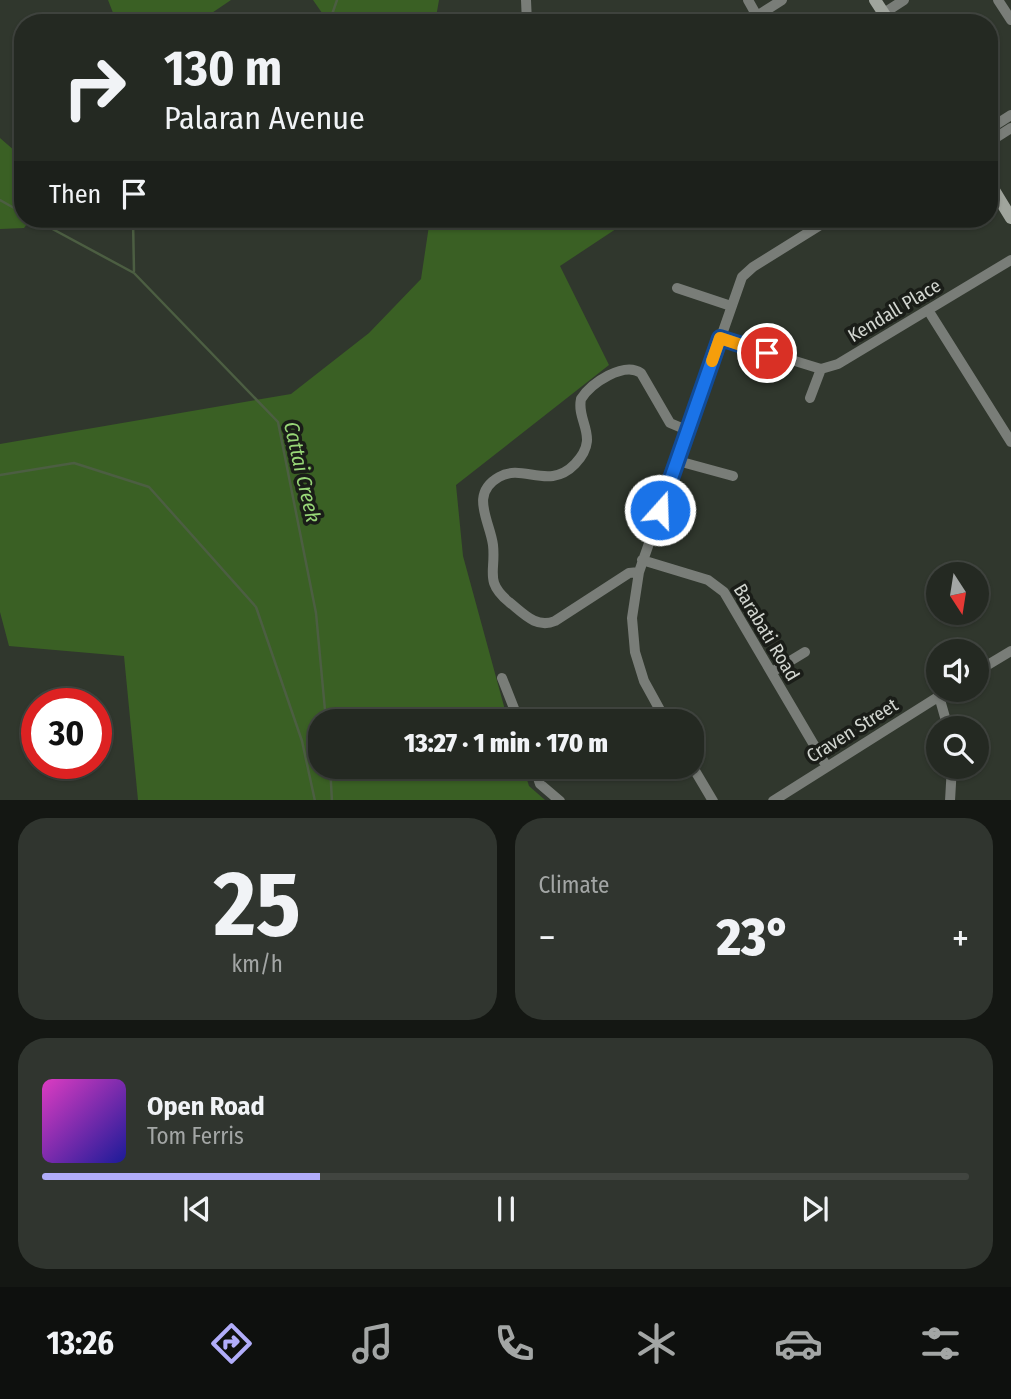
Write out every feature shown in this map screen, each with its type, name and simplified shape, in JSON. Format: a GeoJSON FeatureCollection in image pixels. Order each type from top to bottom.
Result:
{"type":"FeatureCollection","features":[{"type":"Feature","properties":{"kind":"street"},"geometry":{"type":"LineString","coordinates":[[760,14],[782,0]]}},
{"type":"Feature","properties":{"kind":"street"},"geometry":{"type":"LineString","coordinates":[[891,14],[904,0]]}},
{"type":"Feature","properties":{"kind":"street"},"geometry":{"type":"LineString","coordinates":[[998,0],[1011,20]]}},
{"type":"Feature","properties":{"kind":"street"},"geometry":{"type":"LineString","coordinates":[[998,197],[1011,218]]}},
{"type":"Feature","properties":{"kind":"street"},"geometry":{"type":"LineString","coordinates":[[659,709],[644,681],[635,652],[632,618],[642,560],[731,306],[747,272],[816,228]]}},
{"type":"Feature","properties":{"kind":"street","name":"Kendall Place"},"geometry":{"type":"LineString","coordinates":[[821,369],[838,364],[1011,260]]}},
{"type":"Feature","properties":{"kind":"street"},"geometry":{"type":"LineString","coordinates":[[677,288],[731,306]]}},
{"type":"Feature","properties":{"kind":"street"},"geometry":{"type":"LineString","coordinates":[[928,310],[1011,442]]}},
{"type":"Feature","properties":{"kind":"street"},"geometry":{"type":"LineString","coordinates":[[720,338],[821,369],[810,398]]}},
{"type":"Feature","properties":{"kind":"street"},"geometry":{"type":"LineString","coordinates":[[639,572],[629,573],[555,621],[544,625],[535,622],[499,594],[493,583],[493,544],[483,511],[484,495],[492,482],[506,474],[553,477],[575,464],[583,453],[587,437],[581,399],[586,391],[624,368],[633,368],[641,373],[670,423],[689,431]]}},
{"type":"Feature","properties":{"kind":"street"},"geometry":{"type":"LineString","coordinates":[[678,461],[733,476]]}},
{"type":"Feature","properties":{"kind":"street","name":"Barabati Road"},"geometry":{"type":"LineString","coordinates":[[642,560],[718,586],[827,767]]}},
{"type":"Feature","properties":{"kind":"street"},"geometry":{"type":"LineString","coordinates":[[989,665],[1011,651]]}},
{"type":"Feature","properties":{"kind":"street"},"geometry":{"type":"LineString","coordinates":[[772,673],[805,652]]}},
{"type":"Feature","properties":{"kind":"street"},"geometry":{"type":"LineString","coordinates":[[502,678],[514,709]]}},
{"type":"Feature","properties":{"kind":"street","name":"Craven Street"},"geometry":{"type":"LineString","coordinates":[[773,800],[930,702]]}},
{"type":"Feature","properties":{"kind":"street"},"geometry":{"type":"LineString","coordinates":[[538,779],[540,784],[560,800]]}},
{"type":"Feature","properties":{"kind":"street"},"geometry":{"type":"LineString","coordinates":[[699,779],[709,799]]}},
{"type":"Feature","properties":{"kind":"street"},"geometry":{"type":"LineString","coordinates":[[950,800],[951,779]]}},
{"type":"Feature","properties":{"kind":"green space"},"geometry":{"type":"Polygon","coordinates":[[[108,0],[231,0],[210,14],[113,14],[108,0]]]}},
{"type":"Feature","properties":{"kind":"green space"},"geometry":{"type":"Polygon","coordinates":[[[313,0],[439,0],[437,14],[323,14],[313,0]]]}},
{"type":"Feature","properties":{"kind":"green space"},"geometry":{"type":"Polygon","coordinates":[[[0,138],[14,150],[14,228],[24,228],[0,229],[0,138]]]}},
{"type":"Feature","properties":{"kind":"green space"},"geometry":{"type":"Polygon","coordinates":[[[429,228],[617,228],[560,266],[609,365],[456,485],[463,556],[505,709],[308,709],[308,779],[527,779],[529,786],[545,800],[138,800],[124,656],[9,646],[0,612],[0,444],[291,394],[369,333],[421,279],[429,228]]]}},
{"type":"Feature","properties":{"kind":"waterway"},"geometry":{"type":"LineString","coordinates":[[332,14],[337,0]]}},
{"type":"Feature","properties":{"kind":"waterway","name":"Cattai Creek"},"geometry":{"type":"LineString","coordinates":[[0,200],[14,208]]}},
{"type":"Feature","properties":{"kind":"waterway","name":"Cattai Creek"},"geometry":{"type":"LineString","coordinates":[[51,228],[134,273],[278,422],[316,613],[325,709]]}},
{"type":"Feature","properties":{"kind":"waterway"},"geometry":{"type":"LineString","coordinates":[[133,228],[134,271]]}},
{"type":"Feature","properties":{"kind":"waterway"},"geometry":{"type":"LineString","coordinates":[[0,475],[74,463],[149,487],[256,607],[302,741],[315,800]]}},
{"type":"Feature","properties":{"kind":"waterway","name":"Cattai Creek"},"geometry":{"type":"LineString","coordinates":[[331,779],[332,800]]}},
{"type":"Feature","properties":{"kind":"slow traffic"},"geometry":{"type":"LineString","coordinates":[[712,361],[720,338],[741,345]]}},
{"type":"Feature","properties":{"kind":"route"},"geometry":{"type":"LineString","coordinates":[[660,510],[720,338],[767,353]]}}]}
